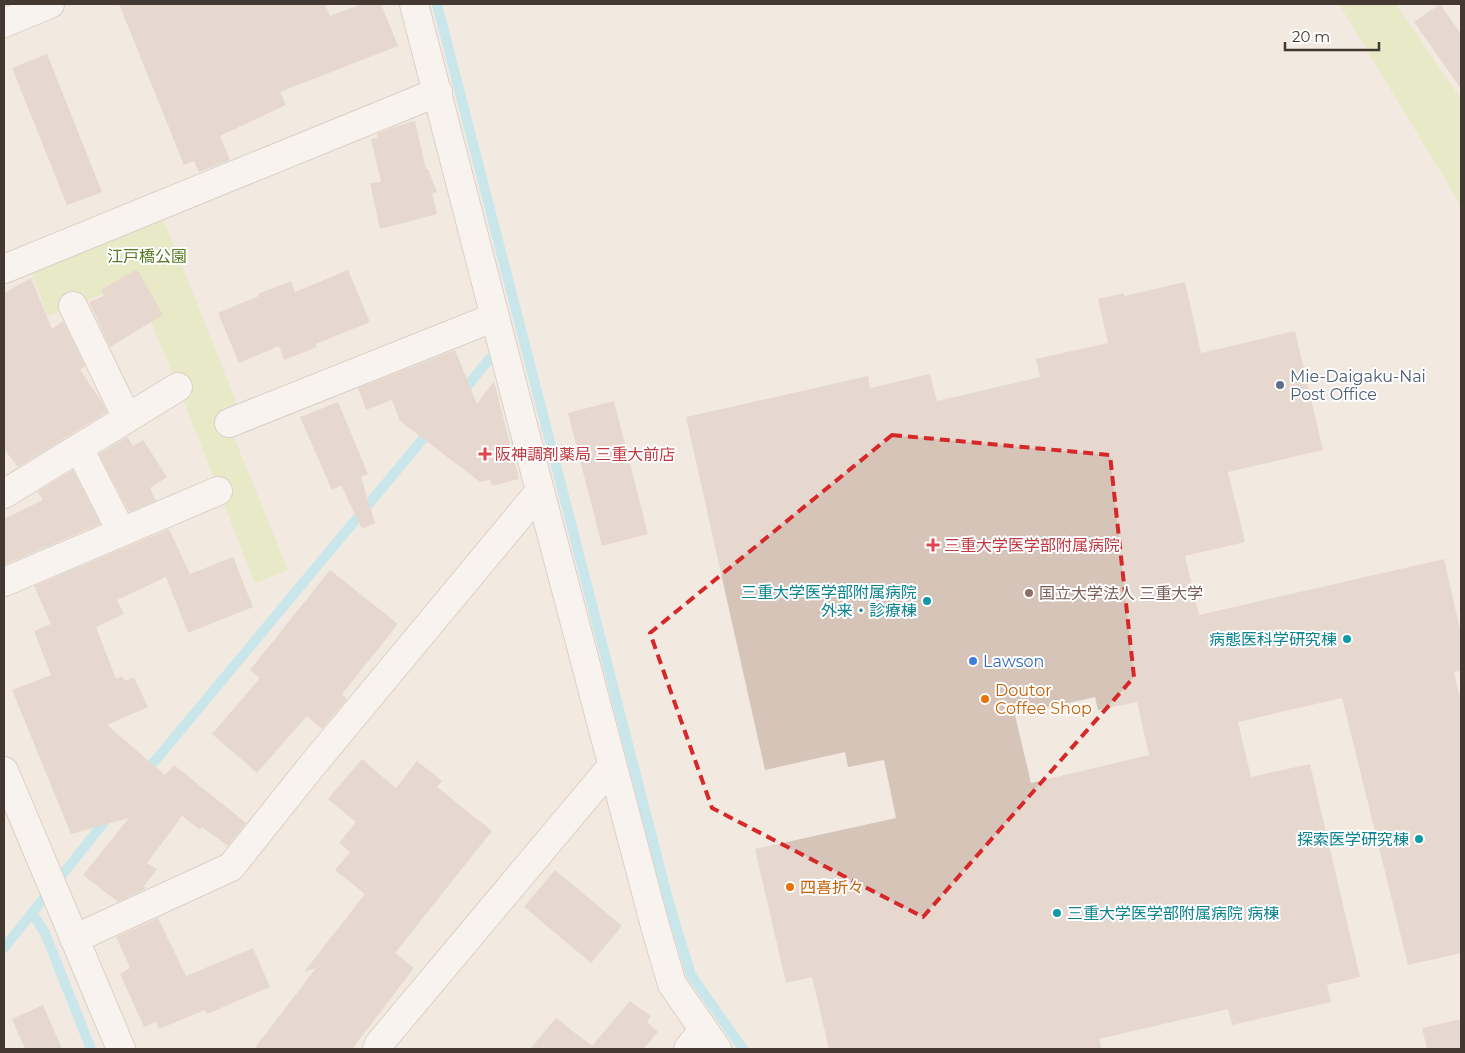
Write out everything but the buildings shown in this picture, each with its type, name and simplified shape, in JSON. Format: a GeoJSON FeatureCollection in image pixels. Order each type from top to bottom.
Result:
{"type":"FeatureCollection","features":[{"type":"Feature","properties":{"kind":"street"},"geometry":{"type":"LineString","coordinates":[[4,23],[50,4]]}},
{"type":"Feature","properties":{"kind":"street"},"geometry":{"type":"LineString","coordinates":[[414,4],[655,926],[672,984],[703,1043]]}},
{"type":"Feature","properties":{"kind":"street"},"geometry":{"type":"LineString","coordinates":[[4,269],[438,92]]}},
{"type":"Feature","properties":{"kind":"street"},"geometry":{"type":"LineString","coordinates":[[73,306],[127,418]]}},
{"type":"Feature","properties":{"kind":"street"},"geometry":{"type":"LineString","coordinates":[[229,423],[495,317]]}},
{"type":"Feature","properties":{"kind":"street"},"geometry":{"type":"LineString","coordinates":[[4,494],[178,387]]}},
{"type":"Feature","properties":{"kind":"street"},"geometry":{"type":"LineString","coordinates":[[79,448],[121,531]]}},
{"type":"Feature","properties":{"kind":"street"},"geometry":{"type":"LineString","coordinates":[[4,582],[218,490]]}},
{"type":"Feature","properties":{"kind":"street"},"geometry":{"type":"LineString","coordinates":[[74,939],[231,867],[310,768],[540,491]]}},
{"type":"Feature","properties":{"kind":"street"},"geometry":{"type":"LineString","coordinates":[[377,1049],[379,1044],[612,766]]}},
{"type":"Feature","properties":{"kind":"street"},"geometry":{"type":"LineString","coordinates":[[4,771],[121,1049]]}},
{"type":"Feature","properties":{"kind":"highlighted area"},"geometry":{"type":"Polygon","coordinates":[[[892,435],[1110,455],[1134,677],[923,917],[712,808],[650,633],[892,435]]]}},
{"type":"Feature","properties":{"kind":"green space"},"geometry":{"type":"Polygon","coordinates":[[[1339,4],[1396,4],[1461,99],[1461,206],[1339,4]]]}},
{"type":"Feature","properties":{"kind":"green space","name":"江戸橋公園"},"geometry":{"type":"Polygon","coordinates":[[[163,218],[239,409],[225,415],[288,570],[255,583],[178,387],[134,282],[48,316],[30,271],[163,218]]]}},
{"type":"Feature","properties":{"kind":"waterway"},"geometry":{"type":"LineString","coordinates":[[437,4],[669,903],[691,975],[743,1049]]}},
{"type":"Feature","properties":{"kind":"waterway"},"geometry":{"type":"LineString","coordinates":[[461,394],[490,358]]}},
{"type":"Feature","properties":{"kind":"waterway"},"geometry":{"type":"LineString","coordinates":[[144,774],[432,428]]}},
{"type":"Feature","properties":{"kind":"waterway"},"geometry":{"type":"LineString","coordinates":[[4,948],[109,816]]}},
{"type":"Feature","properties":{"kind":"waterway"},"geometry":{"type":"LineString","coordinates":[[32,913],[45,933],[91,1049]]}},
{"type":"Feature","properties":{"kind":"place","name":"Mie-Daigaku-Nai Post Office"},"geometry":{"type":"Point","coordinates":[1280,385]}},
{"type":"Feature","properties":{"kind":"place","name":"阪神調剤薬局 三重大前店"},"geometry":{"type":"Point","coordinates":[485,454]}},
{"type":"Feature","properties":{"kind":"place","name":"三重大学医学部附属病院"},"geometry":{"type":"Point","coordinates":[933,545]}},
{"type":"Feature","properties":{"kind":"place","name":"国立大学法人 三重大学"},"geometry":{"type":"Point","coordinates":[1029,593]}},
{"type":"Feature","properties":{"kind":"place","name":"三重大学医学部附属病院 外来・診療棟"},"geometry":{"type":"Point","coordinates":[927,601]}},
{"type":"Feature","properties":{"kind":"place","name":"病態医科学研究棟"},"geometry":{"type":"Point","coordinates":[1347,639]}},
{"type":"Feature","properties":{"kind":"place","name":"Lawson"},"geometry":{"type":"Point","coordinates":[973,661]}},
{"type":"Feature","properties":{"kind":"place","name":"Doutor Coffee Shop"},"geometry":{"type":"Point","coordinates":[985,699]}},
{"type":"Feature","properties":{"kind":"place","name":"探索医学研究棟"},"geometry":{"type":"Point","coordinates":[1419,839]}},
{"type":"Feature","properties":{"kind":"place","name":"四喜折々"},"geometry":{"type":"Point","coordinates":[790,887]}},
{"type":"Feature","properties":{"kind":"place","name":"三重大学医学部附属病院 病棟"},"geometry":{"type":"Point","coordinates":[1057,913]}}]}
